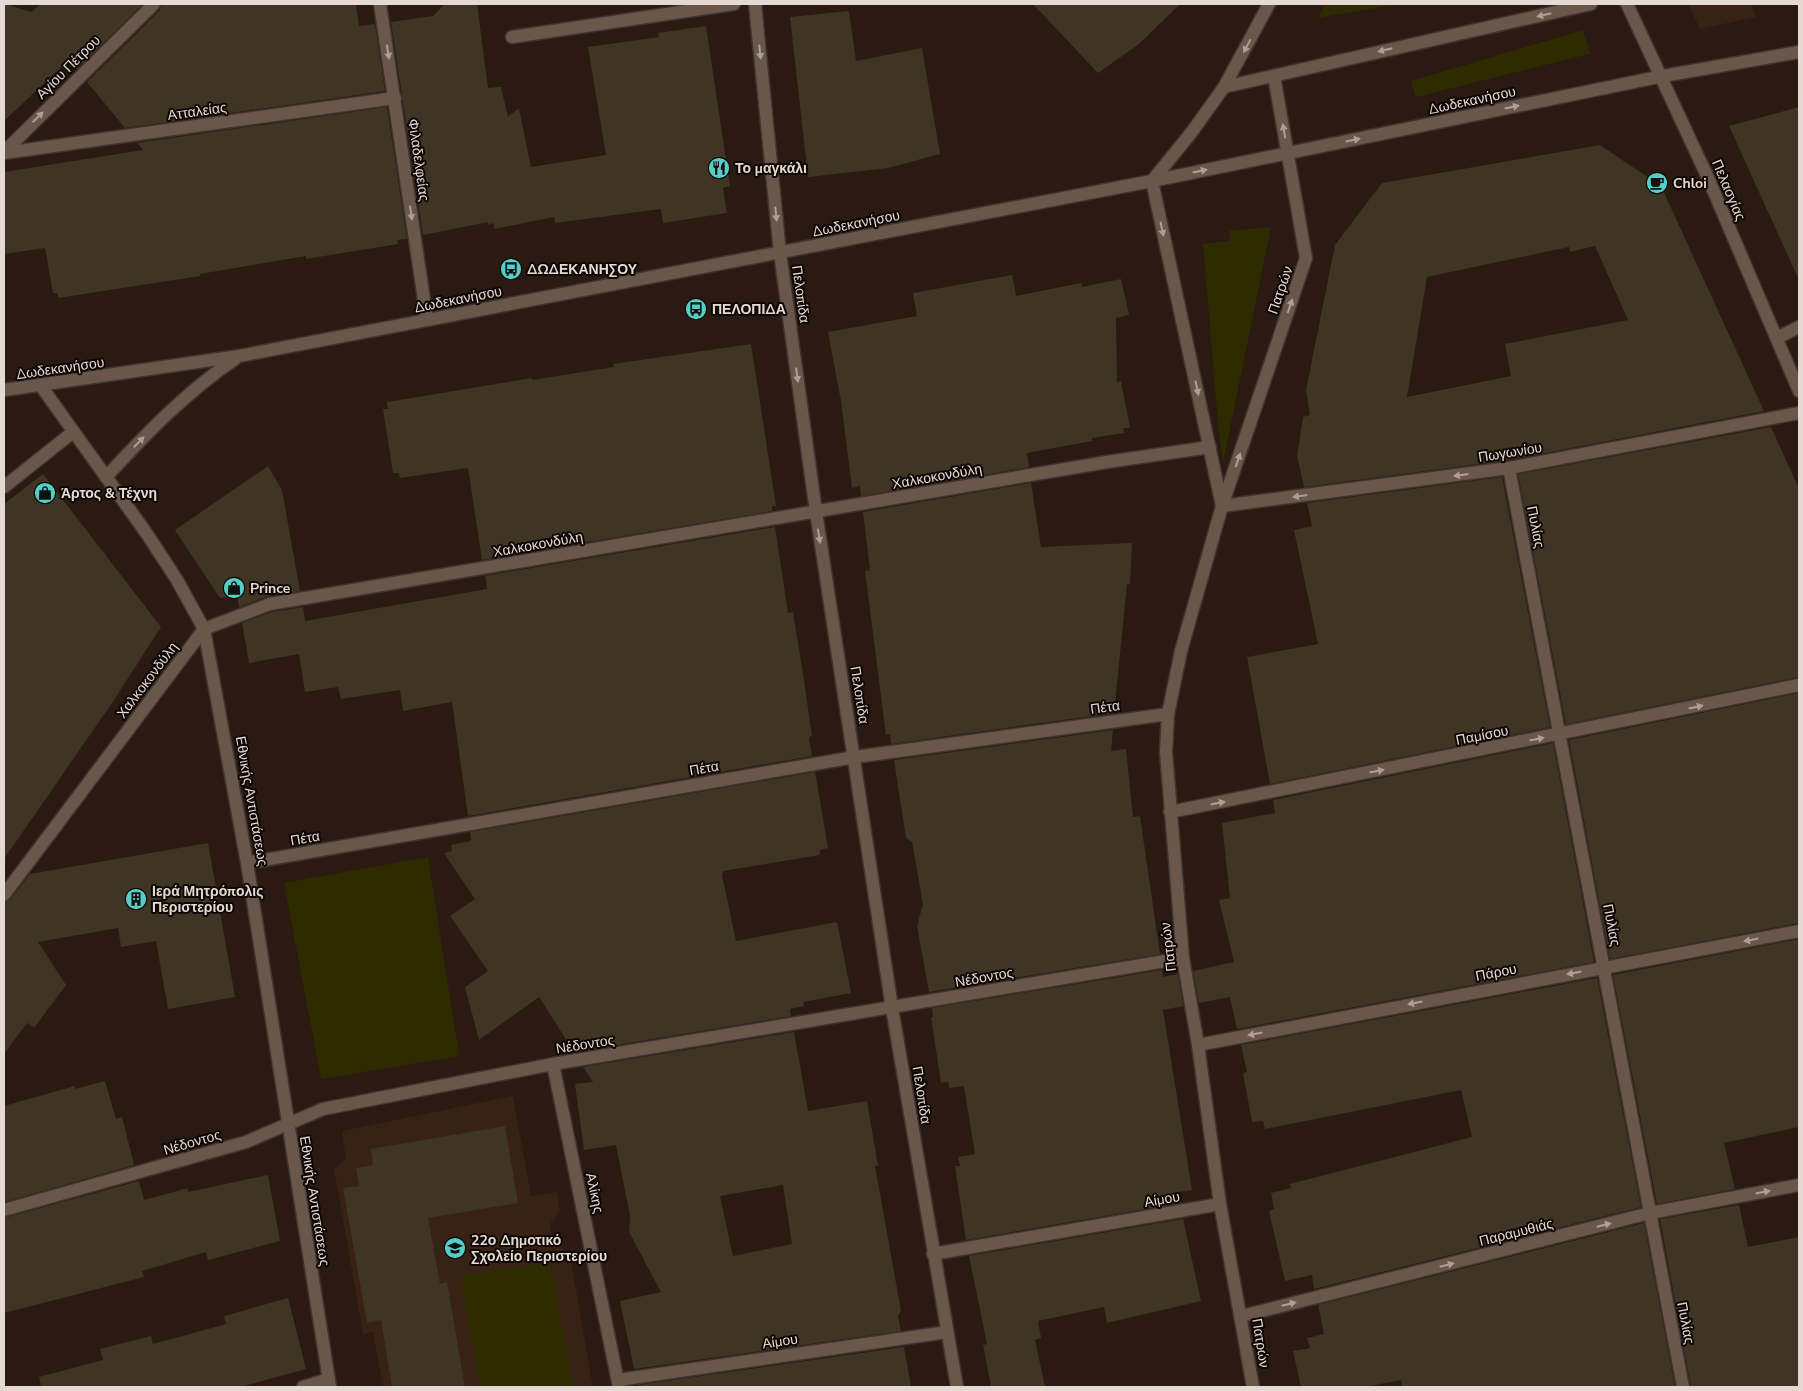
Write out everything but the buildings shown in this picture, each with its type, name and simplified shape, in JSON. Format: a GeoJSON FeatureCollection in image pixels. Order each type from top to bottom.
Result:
{"type":"FeatureCollection","features":[{"type":"Feature","properties":{"kind":"street","name":"Αγίου Πέτρου"},"geometry":{"type":"LineString","coordinates":[[4,152],[154,4]]}},
{"type":"Feature","properties":{"kind":"street","name":"Φιλαδελφείας"},"geometry":{"type":"LineString","coordinates":[[380,4],[427,320]]}},
{"type":"Feature","properties":{"kind":"street"},"geometry":{"type":"LineString","coordinates":[[512,37],[734,4]]}},
{"type":"Feature","properties":{"kind":"street","name":"Πελοπίδα"},"geometry":{"type":"LineString","coordinates":[[755,4],[780,253],[816,512],[892,1008],[957,1387]]}},
{"type":"Feature","properties":{"kind":"street"},"geometry":{"type":"LineString","coordinates":[[1152,181],[1191,133],[1224,87],[1269,4]]}},
{"type":"Feature","properties":{"kind":"street"},"geometry":{"type":"LineString","coordinates":[[1224,87],[1591,4]]}},
{"type":"Feature","properties":{"kind":"street","name":"Πελασγίας"},"geometry":{"type":"LineString","coordinates":[[1627,4],[1663,76],[1799,391]]}},
{"type":"Feature","properties":{"kind":"street","name":"Δωδεκανήσου"},"geometry":{"type":"LineString","coordinates":[[4,390],[239,356],[1152,181],[1663,76],[1799,52]]}},
{"type":"Feature","properties":{"kind":"street","name":"Πατρών"},"geometry":{"type":"LineString","coordinates":[[1253,1387],[1242,1316],[1220,1204],[1198,1045],[1183,958],[1166,752],[1168,714],[1181,650],[1222,506],[1306,258],[1274,76]]}},
{"type":"Feature","properties":{"kind":"street","name":"Ατταλείας"},"geometry":{"type":"LineString","coordinates":[[4,152],[395,98]]}},
{"type":"Feature","properties":{"kind":"street","name":"Πατρών"},"geometry":{"type":"LineString","coordinates":[[1152,181],[1222,506]]}},
{"type":"Feature","properties":{"kind":"street"},"geometry":{"type":"LineString","coordinates":[[1777,338],[1799,327]]}},
{"type":"Feature","properties":{"kind":"street"},"geometry":{"type":"LineString","coordinates":[[106,478],[178,402],[202,381],[239,356]]}},
{"type":"Feature","properties":{"kind":"street","name":"Εθνικής Αντιστάσεως"},"geometry":{"type":"LineString","coordinates":[[41,386],[177,580],[204,628],[247,863],[330,1383]]}},
{"type":"Feature","properties":{"kind":"street","name":"Πωγωνίου"},"geometry":{"type":"LineString","coordinates":[[1222,506],[1509,468],[1799,413]]}},
{"type":"Feature","properties":{"kind":"street"},"geometry":{"type":"LineString","coordinates":[[4,487],[73,432]]}},
{"type":"Feature","properties":{"kind":"street","name":"Χαλκοκονδύλη"},"geometry":{"type":"LineString","coordinates":[[4,895],[204,628],[270,604],[1107,462],[1210,447]]}},
{"type":"Feature","properties":{"kind":"street","name":"Πυλίας"},"geometry":{"type":"LineString","coordinates":[[1509,468],[1561,734],[1683,1387]]}},
{"type":"Feature","properties":{"kind":"street","name":"Παμίσου"},"geometry":{"type":"LineString","coordinates":[[1170,812],[1799,685]]}},
{"type":"Feature","properties":{"kind":"street","name":"Πέτα"},"geometry":{"type":"LineString","coordinates":[[247,863],[855,758],[1168,714]]}},
{"type":"Feature","properties":{"kind":"street","name":"Πάρου"},"geometry":{"type":"LineString","coordinates":[[1198,1045],[1799,931]]}},
{"type":"Feature","properties":{"kind":"street","name":"Νέδοντος"},"geometry":{"type":"LineString","coordinates":[[4,1210],[246,1142],[324,1108],[553,1064],[1183,958]]}},
{"type":"Feature","properties":{"kind":"street","name":"Αλίκης"},"geometry":{"type":"LineString","coordinates":[[553,1064],[619,1384]]}},
{"type":"Feature","properties":{"kind":"street","name":"Παραμυθιάς"},"geometry":{"type":"LineString","coordinates":[[1242,1316],[1650,1214],[1799,1185]]}},
{"type":"Feature","properties":{"kind":"street","name":"Αίμου"},"geometry":{"type":"LineString","coordinates":[[933,1254],[1220,1204]]}},
{"type":"Feature","properties":{"kind":"street","name":"Αίμου"},"geometry":{"type":"LineString","coordinates":[[619,1384],[947,1332]]}},
{"type":"Feature","properties":{"kind":"street"},"geometry":{"type":"LineString","coordinates":[[303,1387],[330,1383]]}},
{"type":"Feature","properties":{"kind":"shaded area"},"geometry":{"type":"Polygon","coordinates":[[[1325,4],[1398,4],[1318,18],[1325,4]]]}},
{"type":"Feature","properties":{"kind":"shaded area"},"geometry":{"type":"Polygon","coordinates":[[[1688,4],[1751,4],[1756,17],[1700,29],[1688,4]]]}},
{"type":"Feature","properties":{"kind":"shaded area"},"geometry":{"type":"Polygon","coordinates":[[[1583,30],[1590,54],[1416,97],[1411,81],[1583,30]]]}},
{"type":"Feature","properties":{"kind":"shaded area"},"geometry":{"type":"Polygon","coordinates":[[[1271,227],[1223,463],[1218,425],[1203,244],[1230,241],[1229,231],[1271,227]]]}},
{"type":"Feature","properties":{"kind":"shaded area"},"geometry":{"type":"Polygon","coordinates":[[[428,857],[459,1056],[321,1079],[284,883],[428,857]]]}},
{"type":"Feature","properties":{"kind":"shaded area","name":"22ο Δημοτικό Σχολείο Περιστερίου"},"geometry":{"type":"Polygon","coordinates":[[[513,1096],[531,1196],[557,1192],[560,1211],[550,1224],[553,1240],[570,1255],[593,1387],[383,1387],[373,1332],[363,1334],[334,1168],[346,1159],[342,1131],[513,1096]]]}},
{"type":"Feature","properties":{"kind":"shaded area"},"geometry":{"type":"Polygon","coordinates":[[[550,1261],[573,1387],[480,1387],[460,1276],[550,1261]]]}},
{"type":"Feature","properties":{"kind":"place","name":"Το μαγκάλι"},"geometry":{"type":"Point","coordinates":[719,168]}},
{"type":"Feature","properties":{"kind":"place","name":"Chloi"},"geometry":{"type":"Point","coordinates":[1657,183]}},
{"type":"Feature","properties":{"kind":"place","name":"ΔΩΔΕΚΑΝΗΣΟΥ"},"geometry":{"type":"Point","coordinates":[511,269]}},
{"type":"Feature","properties":{"kind":"place","name":"ΠΕΛΟΠΙΔΑ"},"geometry":{"type":"Point","coordinates":[696,309]}},
{"type":"Feature","properties":{"kind":"place","name":"Άρτος & Τέχνη"},"geometry":{"type":"Point","coordinates":[45,493]}},
{"type":"Feature","properties":{"kind":"place","name":"Prince"},"geometry":{"type":"Point","coordinates":[234,588]}},
{"type":"Feature","properties":{"kind":"place","name":"Ιερά Μητρόπολις Περιστερίου"},"geometry":{"type":"Point","coordinates":[136,899]}},
{"type":"Feature","properties":{"kind":"place","name":"22ο Δημοτικό Σχολείο Περιστερίου"},"geometry":{"type":"Point","coordinates":[455,1248]}}]}
